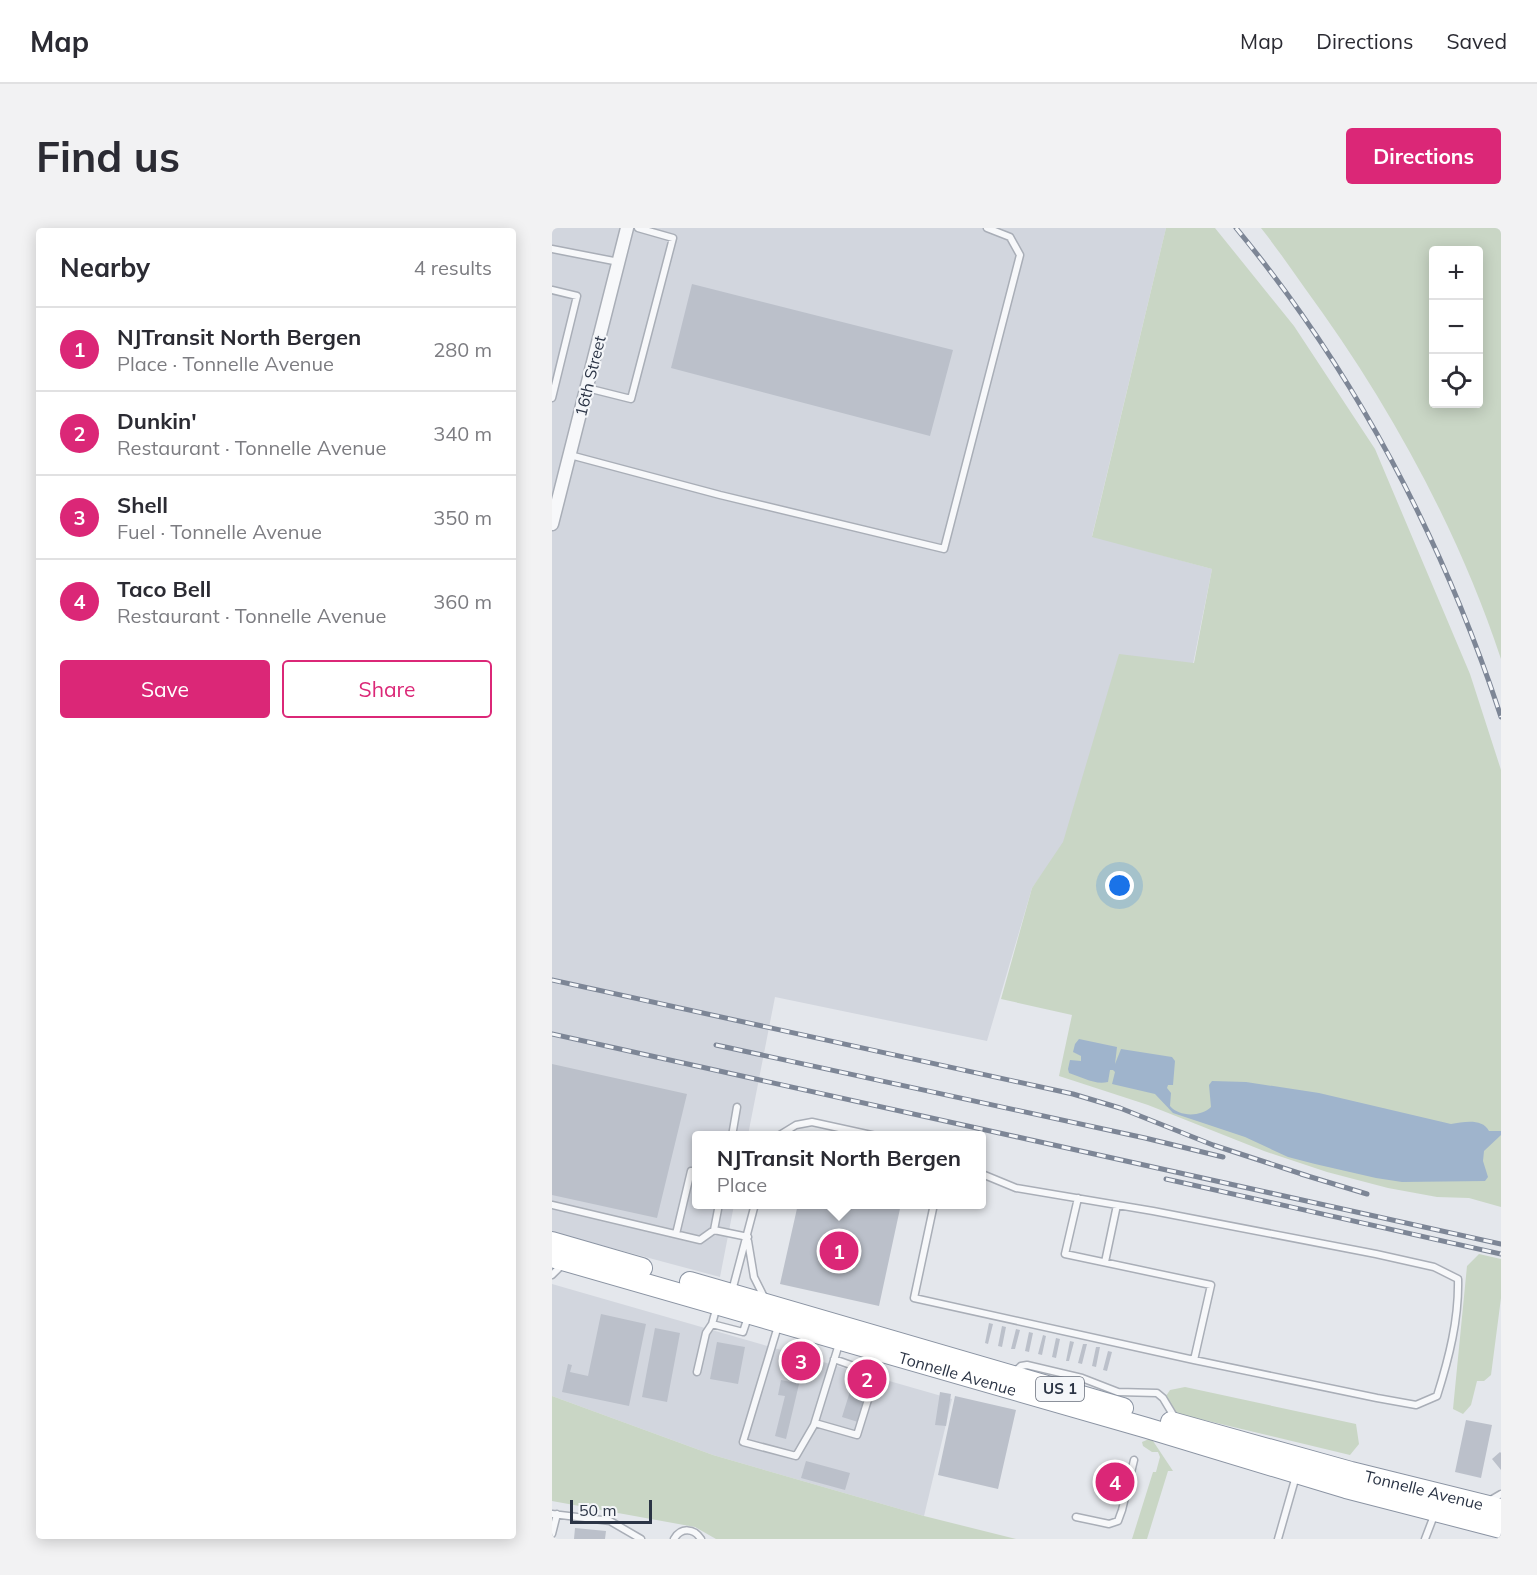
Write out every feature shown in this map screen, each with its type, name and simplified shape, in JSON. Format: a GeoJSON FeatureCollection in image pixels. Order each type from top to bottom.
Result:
{"type":"FeatureCollection","features":[{"type":"Feature","properties":{"kind":"highway","name":"Tonnelle Avenue"},"geometry":{"type":"LineString","coordinates":[[552,1242],[725,1301],[749,1314],[779,1323],[837,1350],[1297,1473],[1349,1480]]}},
{"type":"Feature","properties":{"kind":"highway","name":"Tonnelle Avenue"},"geometry":{"type":"LineString","coordinates":[[559,1258],[725,1301],[770,1305],[1178,1424],[1501,1528]]}},
{"type":"Feature","properties":{"kind":"highway","name":"Tonnelle Avenue"},"geometry":{"type":"LineString","coordinates":[[1424,1503],[1492,1507]]}},
{"type":"Feature","properties":{"kind":"street","name":"16th Street"},"geometry":{"type":"LineString","coordinates":[[552,524],[627,228]]}},
{"type":"Feature","properties":{"kind":"lane"},"geometry":{"type":"LineString","coordinates":[[586,388],[631,399],[673,238],[639,228]]}},
{"type":"Feature","properties":{"kind":"lane"},"geometry":{"type":"LineString","coordinates":[[570,455],[720,495],[944,549],[1020,255],[1010,237],[987,228]]}},
{"type":"Feature","properties":{"kind":"lane"},"geometry":{"type":"LineString","coordinates":[[552,249],[619,262]]}},
{"type":"Feature","properties":{"kind":"lane"},"geometry":{"type":"LineString","coordinates":[[552,290],[577,296],[552,398]]}},
{"type":"Feature","properties":{"kind":"lane"},"geometry":{"type":"LineString","coordinates":[[733,1131],[737,1107]]}},
{"type":"Feature","properties":{"kind":"lane"},"geometry":{"type":"LineString","coordinates":[[786,1131],[796,1125],[812,1122],[853,1131]]}},
{"type":"Feature","properties":{"kind":"lane"},"geometry":{"type":"LineString","coordinates":[[676,1234],[692,1171]]}},
{"type":"Feature","properties":{"kind":"lane"},"geometry":{"type":"LineString","coordinates":[[933,1209],[914,1298],[1194,1360],[1416,1405],[1437,1396],[1445,1371],[1458,1306],[1458,1279],[1434,1267],[1383,1255],[1016,1188],[986,1176]]}},
{"type":"Feature","properties":{"kind":"lane"},"geometry":{"type":"LineString","coordinates":[[1077,1198],[1065,1254],[1211,1285],[1194,1360]]}},
{"type":"Feature","properties":{"kind":"lane"},"geometry":{"type":"LineString","coordinates":[[552,1205],[700,1240],[714,1230],[718,1209]]}},
{"type":"Feature","properties":{"kind":"lane"},"geometry":{"type":"LineString","coordinates":[[1105,1262],[1117,1205]]}},
{"type":"Feature","properties":{"kind":"lane"},"geometry":{"type":"LineString","coordinates":[[698,1372],[706,1333],[725,1301],[748,1237],[754,1209]]}},
{"type":"Feature","properties":{"kind":"lane"},"geometry":{"type":"LineString","coordinates":[[714,1230],[748,1237]]}},
{"type":"Feature","properties":{"kind":"lane"},"geometry":{"type":"LineString","coordinates":[[748,1237],[754,1277],[770,1305]]}},
{"type":"Feature","properties":{"kind":"lane"},"geometry":{"type":"LineString","coordinates":[[552,1275],[559,1258]]}},
{"type":"Feature","properties":{"kind":"lane"},"geometry":{"type":"LineString","coordinates":[[712,1324],[743,1332],[749,1314]]}},
{"type":"Feature","properties":{"kind":"lane"},"geometry":{"type":"LineString","coordinates":[[779,1323],[743,1442],[796,1456],[815,1423],[837,1350],[876,1374],[857,1435],[815,1423]]}},
{"type":"Feature","properties":{"kind":"lane"},"geometry":{"type":"LineString","coordinates":[[1076,1517],[1109,1524],[1118,1521],[1134,1460]]}},
{"type":"Feature","properties":{"kind":"lane"},"geometry":{"type":"LineString","coordinates":[[1278,1539],[1297,1473]]}},
{"type":"Feature","properties":{"kind":"lane"},"geometry":{"type":"LineString","coordinates":[[1492,1507],[1501,1494]]}},
{"type":"Feature","properties":{"kind":"lane"},"geometry":{"type":"LineString","coordinates":[[1424,1503],[1425,1539]]}},
{"type":"Feature","properties":{"kind":"lane"},"geometry":{"type":"LineString","coordinates":[[552,1534],[554,1514],[610,1521],[641,1539]]}},
{"type":"Feature","properties":{"kind":"lane"},"geometry":{"type":"LineString","coordinates":[[674,1539],[679,1533],[687,1530],[696,1533],[701,1539]]}},
{"type":"Feature","properties":{"kind":"shaded area"},"geometry":{"type":"Polygon","coordinates":[[[552,228],[1166,228],[1092,536],[1212,569],[1193,664],[1032,888],[987,1041],[775,997],[749,1131],[692,1131],[692,1209],[733,1209],[720,1277],[552,1232],[552,228]]]}},
{"type":"Feature","properties":{"kind":"shaded area"},"geometry":{"type":"Polygon","coordinates":[[[552,1284],[952,1399],[924,1516],[713,1455],[552,1396],[552,1284]]]}},
{"type":"Feature","properties":{"kind":"green space"},"geometry":{"type":"Polygon","coordinates":[[[1166,228],[1215,228],[1294,326],[1375,449],[1470,674],[1501,770],[1501,1207],[1469,1198],[1437,1197],[1388,1188],[1327,1172],[1264,1151],[1148,1105],[1059,1076],[1072,1015],[1001,999],[1032,888],[1063,842],[1119,654],[1194,663],[1212,569],[1092,537],[1166,228]]]}},
{"type":"Feature","properties":{"kind":"green space"},"geometry":{"type":"Polygon","coordinates":[[[1261,228],[1501,228],[1501,659],[1463,561],[1417,465],[1364,374],[1261,228]]]}},
{"type":"Feature","properties":{"kind":"green space"},"geometry":{"type":"Polygon","coordinates":[[[1479,1254],[1501,1259],[1501,1298],[1491,1375],[1484,1381],[1477,1381],[1471,1405],[1463,1414],[1453,1409],[1467,1266],[1479,1254]]]}},
{"type":"Feature","properties":{"kind":"green space"},"geometry":{"type":"Polygon","coordinates":[[[1185,1387],[1356,1424],[1359,1444],[1350,1455],[1176,1413],[1166,1396],[1170,1390],[1185,1387]]]}},
{"type":"Feature","properties":{"kind":"green space"},"geometry":{"type":"Polygon","coordinates":[[[552,1396],[713,1455],[924,1516],[1016,1539],[716,1539],[695,1527],[552,1501],[552,1396]]]}},
{"type":"Feature","properties":{"kind":"green space"},"geometry":{"type":"Polygon","coordinates":[[[1149,1439],[1153,1441],[1173,1471],[1168,1471],[1147,1539],[1132,1539],[1160,1457],[1158,1452],[1152,1452],[1143,1446],[1142,1442],[1149,1439]]]}},
{"type":"Feature","properties":{"kind":"water"},"geometry":{"type":"Polygon","coordinates":[[[1079,1039],[1117,1047],[1115,1064],[1121,1049],[1172,1057],[1175,1061],[1173,1085],[1168,1085],[1167,1088],[1171,1093],[1170,1106],[1184,1114],[1202,1113],[1211,1107],[1209,1085],[1212,1081],[1246,1082],[1319,1093],[1451,1124],[1467,1122],[1482,1124],[1489,1131],[1501,1131],[1501,1135],[1484,1151],[1483,1161],[1488,1177],[1485,1181],[1402,1182],[1376,1178],[1288,1157],[1245,1137],[1173,1113],[1155,1094],[1112,1084],[1115,1072],[1113,1070],[1110,1070],[1108,1082],[1103,1083],[1093,1082],[1069,1073],[1070,1060],[1081,1061],[1081,1056],[1073,1052],[1079,1039]]]}},
{"type":"Feature","properties":{"kind":"building"},"geometry":{"type":"Polygon","coordinates":[[[692,284],[953,350],[930,436],[671,368],[692,284]]]}},
{"type":"Feature","properties":{"kind":"building"},"geometry":{"type":"Polygon","coordinates":[[[552,1064],[687,1094],[657,1218],[552,1195],[552,1064]]]}},
{"type":"Feature","properties":{"kind":"building"},"geometry":{"type":"Polygon","coordinates":[[[797,1209],[900,1209],[879,1306],[780,1284],[797,1209]]]}},
{"type":"Feature","properties":{"kind":"building"},"geometry":{"type":"Polygon","coordinates":[[[601,1314],[646,1324],[629,1406],[562,1392],[568,1364],[572,1365],[570,1372],[588,1376],[601,1314]]]}},
{"type":"Feature","properties":{"kind":"building"},"geometry":{"type":"Polygon","coordinates":[[[989,1323],[993,1324],[988,1344],[985,1343],[989,1323]]]}},
{"type":"Feature","properties":{"kind":"building"},"geometry":{"type":"Polygon","coordinates":[[[1002,1326],[1006,1327],[1002,1347],[998,1346],[1002,1326]]]}},
{"type":"Feature","properties":{"kind":"building"},"geometry":{"type":"Polygon","coordinates":[[[655,1328],[680,1333],[667,1402],[642,1397],[655,1328]]]}},
{"type":"Feature","properties":{"kind":"building"},"geometry":{"type":"Polygon","coordinates":[[[1016,1329],[1020,1330],[1015,1349],[1011,1349],[1016,1329]]]}},
{"type":"Feature","properties":{"kind":"building"},"geometry":{"type":"Polygon","coordinates":[[[1029,1332],[1033,1333],[1029,1352],[1025,1351],[1029,1332]]]}},
{"type":"Feature","properties":{"kind":"building"},"geometry":{"type":"Polygon","coordinates":[[[1043,1335],[1046,1336],[1042,1355],[1038,1354],[1043,1335]]]}},
{"type":"Feature","properties":{"kind":"building"},"geometry":{"type":"Polygon","coordinates":[[[1056,1338],[1060,1339],[1056,1358],[1052,1357],[1056,1338]]]}},
{"type":"Feature","properties":{"kind":"building"},"geometry":{"type":"Polygon","coordinates":[[[1070,1341],[1074,1342],[1069,1361],[1066,1361],[1070,1341]]]}},
{"type":"Feature","properties":{"kind":"building"},"geometry":{"type":"Polygon","coordinates":[[[717,1342],[745,1347],[738,1384],[710,1379],[717,1342]]]}},
{"type":"Feature","properties":{"kind":"building"},"geometry":{"type":"Polygon","coordinates":[[[1083,1344],[1087,1344],[1082,1364],[1078,1363],[1083,1344]]]}},
{"type":"Feature","properties":{"kind":"building"},"geometry":{"type":"Polygon","coordinates":[[[790,1347],[816,1353],[810,1382],[800,1380],[786,1439],[775,1436],[785,1396],[778,1395],[781,1380],[791,1382],[792,1376],[784,1374],[790,1347]]]}},
{"type":"Feature","properties":{"kind":"building"},"geometry":{"type":"Polygon","coordinates":[[[1096,1347],[1100,1347],[1096,1367],[1092,1366],[1096,1347]]]}},
{"type":"Feature","properties":{"kind":"building"},"geometry":{"type":"Polygon","coordinates":[[[1108,1351],[1112,1352],[1107,1371],[1103,1370],[1108,1351]]]}},
{"type":"Feature","properties":{"kind":"building"},"geometry":{"type":"Polygon","coordinates":[[[856,1372],[873,1377],[858,1422],[842,1417],[856,1372]]]}},
{"type":"Feature","properties":{"kind":"building"},"geometry":{"type":"Polygon","coordinates":[[[940,1392],[951,1394],[946,1426],[935,1425],[940,1392]]]}},
{"type":"Feature","properties":{"kind":"building"},"geometry":{"type":"Polygon","coordinates":[[[955,1396],[1016,1410],[998,1489],[938,1475],[955,1396]]]}},
{"type":"Feature","properties":{"kind":"building"},"geometry":{"type":"Polygon","coordinates":[[[1466,1420],[1492,1425],[1481,1478],[1455,1472],[1466,1420]]]}},
{"type":"Feature","properties":{"kind":"building"},"geometry":{"type":"Polygon","coordinates":[[[1501,1453],[1501,1470],[1492,1459],[1501,1453]]]}},
{"type":"Feature","properties":{"kind":"building"},"geometry":{"type":"Polygon","coordinates":[[[806,1461],[850,1473],[845,1490],[801,1478],[806,1461]]]}},
{"type":"Feature","properties":{"kind":"building"},"geometry":{"type":"Polygon","coordinates":[[[1108,1465],[1128,1470],[1121,1499],[1101,1494],[1108,1465]]]}},
{"type":"Feature","properties":{"kind":"building"},"geometry":{"type":"Polygon","coordinates":[[[575,1528],[606,1531],[605,1539],[574,1539],[575,1528]]]}},
{"type":"Feature","properties":{"kind":"railway"},"geometry":{"type":"LineString","coordinates":[[1236,228],[1279,283],[1319,340],[1357,399],[1391,460],[1452,586],[1501,717]]}},
{"type":"Feature","properties":{"kind":"railway"},"geometry":{"type":"LineString","coordinates":[[552,980],[1073,1094],[1120,1108],[1213,1145],[1308,1176]]}},
{"type":"Feature","properties":{"kind":"railway"},"geometry":{"type":"LineString","coordinates":[[552,1034],[1501,1244]]}},
{"type":"Feature","properties":{"kind":"railway"},"geometry":{"type":"LineString","coordinates":[[716,1045],[1223,1157]]}},
{"type":"Feature","properties":{"kind":"railway"},"geometry":{"type":"LineString","coordinates":[[1301,1174],[1367,1194]]}},
{"type":"Feature","properties":{"kind":"railway"},"geometry":{"type":"LineString","coordinates":[[1166,1179],[1501,1254]]}},
{"type":"Feature","properties":{"kind":"place","name":"NJTransit North Bergen"},"geometry":{"type":"Point","coordinates":[839,1251]}},
{"type":"Feature","properties":{"kind":"place","name":"Shell"},"geometry":{"type":"Point","coordinates":[801,1361]}},
{"type":"Feature","properties":{"kind":"place","name":"Dunkin'"},"geometry":{"type":"Point","coordinates":[867,1379]}},
{"type":"Feature","properties":{"kind":"place","name":"Taco Bell"},"geometry":{"type":"Point","coordinates":[1115,1482]}}]}
